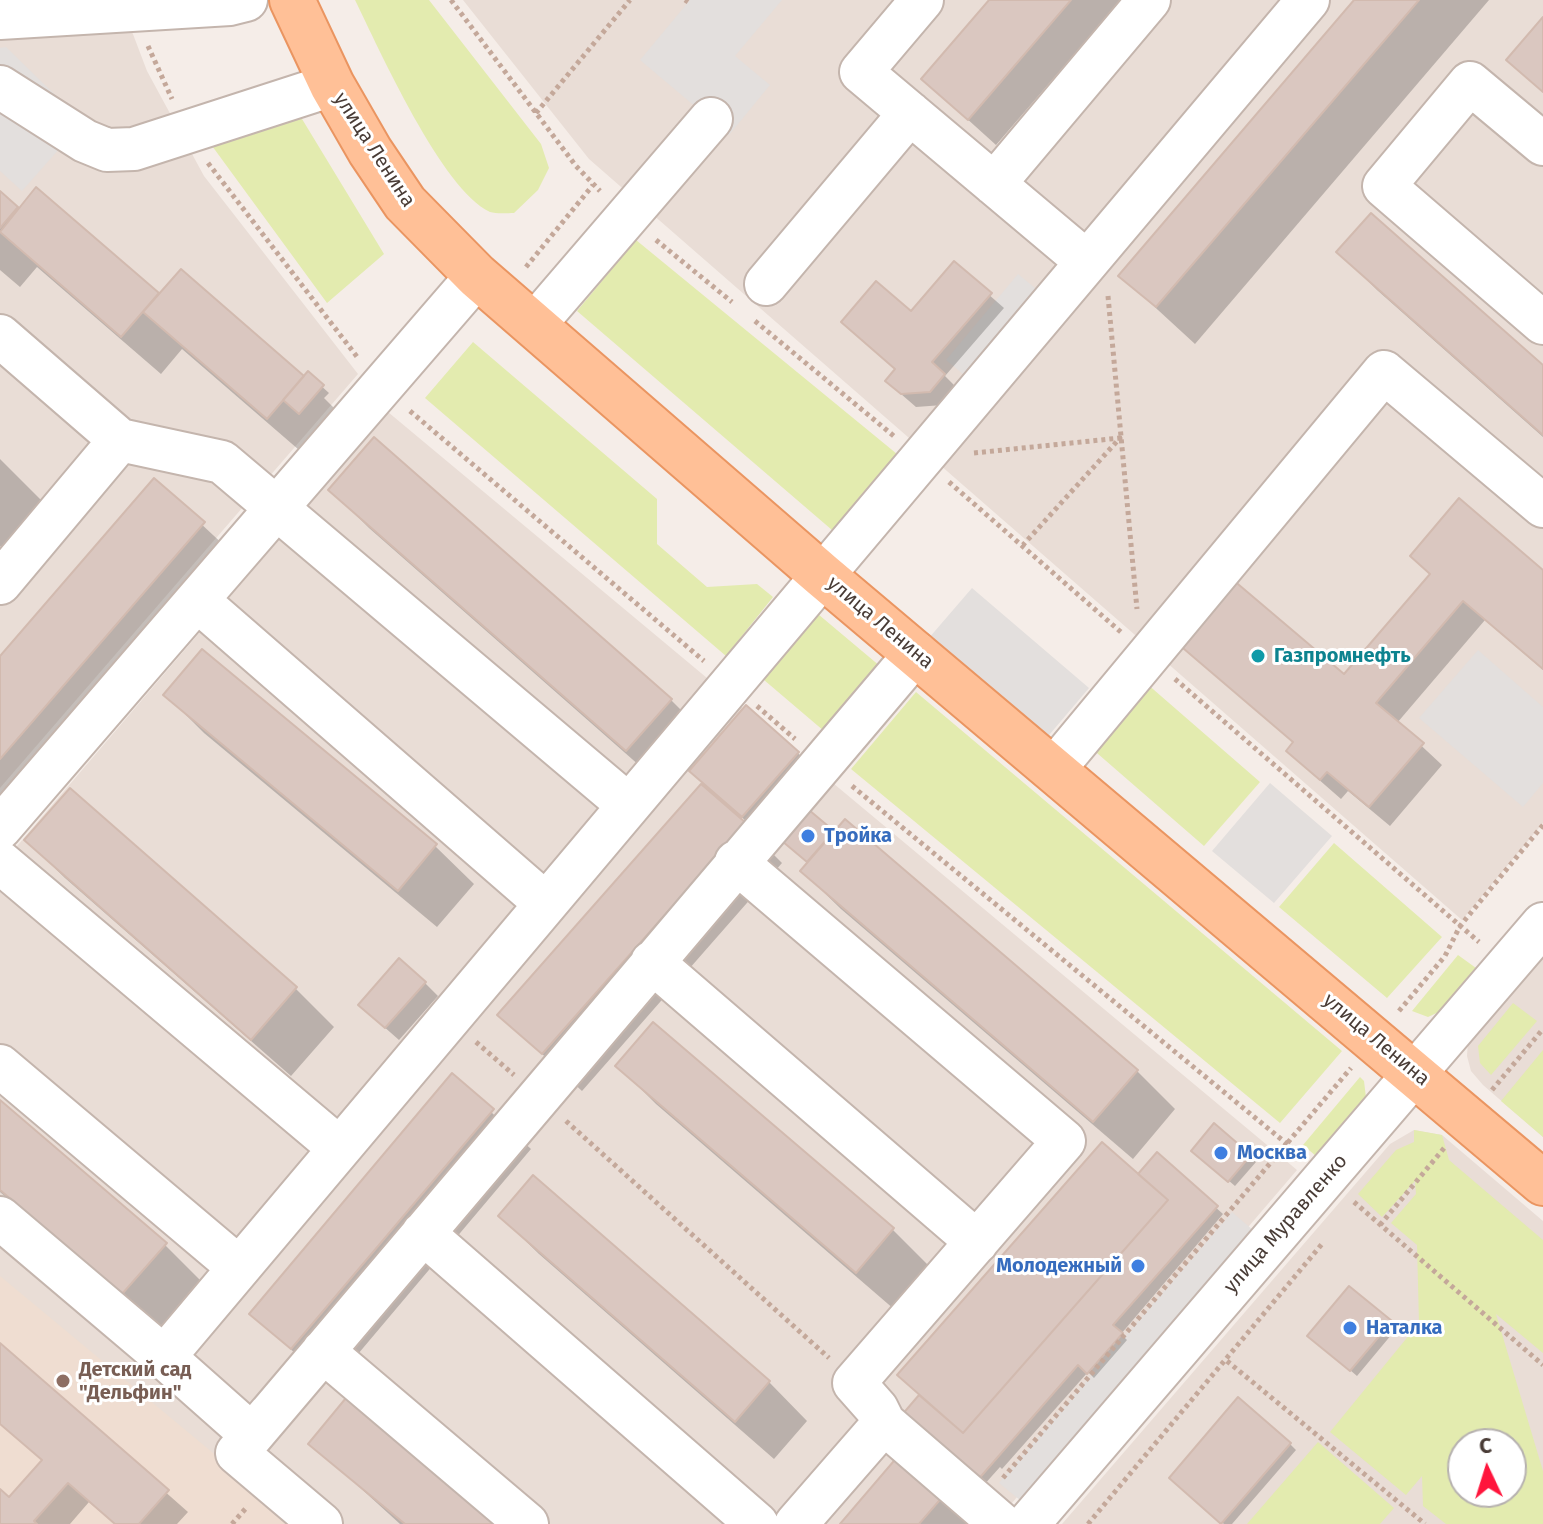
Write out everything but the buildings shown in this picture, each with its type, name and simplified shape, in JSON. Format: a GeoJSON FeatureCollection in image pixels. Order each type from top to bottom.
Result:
{"type":"FeatureCollection","features":[{"type":"Feature","properties":{"kind":"main road","name":"улица Ленина"},"geometry":{"type":"LineString","coordinates":[[292,0],[332,85],[405,203],[477,276],[822,575],[1376,1039],[1543,1183]]}},
{"type":"Feature","properties":{"kind":"street"},"geometry":{"type":"LineString","coordinates":[[0,18],[246,0]]}},
{"type":"Feature","properties":{"kind":"street"},"geometry":{"type":"LineString","coordinates":[[922,0],[861,72],[994,184],[1095,252]]}},
{"type":"Feature","properties":{"kind":"street"},"geometry":{"type":"LineString","coordinates":[[994,184],[1149,0]]}},
{"type":"Feature","properties":{"kind":"street"},"geometry":{"type":"LineString","coordinates":[[164,1357],[237,1266],[1308,0]]}},
{"type":"Feature","properties":{"kind":"street"},"geometry":{"type":"LineString","coordinates":[[1543,144],[1470,83],[1384,186],[1543,323]]}},
{"type":"Feature","properties":{"kind":"street"},"geometry":{"type":"LineString","coordinates":[[0,87],[85,141],[107,150],[134,149],[332,85]]}},
{"type":"Feature","properties":{"kind":"street"},"geometry":{"type":"LineString","coordinates":[[751,303],[910,113]]}},
{"type":"Feature","properties":{"kind":"street"},"geometry":{"type":"LineString","coordinates":[[534,325],[711,119]]}},
{"type":"Feature","properties":{"kind":"street"},"geometry":{"type":"LineString","coordinates":[[0,828],[477,276]]}},
{"type":"Feature","properties":{"kind":"street"},"geometry":{"type":"LineString","coordinates":[[0,336],[120,440],[222,462],[627,804]]}},
{"type":"Feature","properties":{"kind":"street"},"geometry":{"type":"LineString","coordinates":[[1054,769],[1145,654],[1384,372],[1543,506]]}},
{"type":"Feature","properties":{"kind":"street"},"geometry":{"type":"LineString","coordinates":[[0,583],[120,440]]}},
{"type":"Feature","properties":{"kind":"street"},"geometry":{"type":"LineString","coordinates":[[198,601],[545,903]]}},
{"type":"Feature","properties":{"kind":"street"},"geometry":{"type":"LineString","coordinates":[[321,1524],[237,1453],[916,653]]}},
{"type":"Feature","properties":{"kind":"street"},"geometry":{"type":"LineString","coordinates":[[0,862],[338,1147]]}},
{"type":"Feature","properties":{"kind":"street"},"geometry":{"type":"LineString","coordinates":[[736,862],[1064,1141],[854,1383],[877,1409],[884,1423],[990,1515]]}},
{"type":"Feature","properties":{"kind":"street","name":"улица Муравленко"},"geometry":{"type":"LineString","coordinates":[[1028,1524],[1341,1190],[1415,1072],[1543,924]]}},
{"type":"Feature","properties":{"kind":"street"},"geometry":{"type":"LineString","coordinates":[[652,962],[977,1242]]}},
{"type":"Feature","properties":{"kind":"street"},"geometry":{"type":"LineString","coordinates":[[0,1066],[237,1266]]}},
{"type":"Feature","properties":{"kind":"street"},"geometry":{"type":"LineString","coordinates":[[0,1218],[252,1435],[270,1414]]}},
{"type":"Feature","properties":{"kind":"street"},"geometry":{"type":"LineString","coordinates":[[423,1233],[757,1524]]}},
{"type":"Feature","properties":{"kind":"street"},"geometry":{"type":"LineString","coordinates":[[323,1351],[527,1524]]}},
{"type":"Feature","properties":{"kind":"street"},"geometry":{"type":"LineString","coordinates":[[796,1524],[884,1423]]}},
{"type":"Feature","properties":{"kind":"path"},"geometry":{"type":"LineString","coordinates":[[451,0],[576,166],[627,216],[751,303],[921,458],[1506,966]]}},
{"type":"Feature","properties":{"kind":"path"},"geometry":{"type":"LineString","coordinates":[[536,113],[630,0]]}},
{"type":"Feature","properties":{"kind":"path"},"geometry":{"type":"LineString","coordinates":[[134,9],[156,67],[212,171],[362,363],[385,386],[730,684],[1287,1144],[1543,1365]]}},
{"type":"Feature","properties":{"kind":"path"},"geometry":{"type":"LineString","coordinates":[[1095,252],[1145,654]]}},
{"type":"Feature","properties":{"kind":"path"},"geometry":{"type":"LineString","coordinates":[[921,458],[1120,438]]}},
{"type":"Feature","properties":{"kind":"path"},"geometry":{"type":"LineString","coordinates":[[1023,545],[1120,438]]}},
{"type":"Feature","properties":{"kind":"path"},"geometry":{"type":"LineString","coordinates":[[990,1515],[1287,1144],[1445,956],[1460,926],[1543,825]]}},
{"type":"Feature","properties":{"kind":"path"},"geometry":{"type":"LineString","coordinates":[[448,1018],[810,1338],[854,1383]]}},
{"type":"Feature","properties":{"kind":"path"},"geometry":{"type":"LineString","coordinates":[[1341,1190],[1345,1215]]}},
{"type":"Feature","properties":{"kind":"path"},"geometry":{"type":"LineString","coordinates":[[1088,1524],[1326,1240]]}},
{"type":"Feature","properties":{"kind":"path"},"geometry":{"type":"LineString","coordinates":[[1227,1361],[1425,1524]]}},
{"type":"Feature","properties":{"kind":"shaded area"},"geometry":{"type":"Polygon","coordinates":[[[0,0],[120,0],[147,71],[204,176],[358,374],[0,788],[0,0]]]}},
{"type":"Feature","properties":{"kind":"shaded area"},"geometry":{"type":"Polygon","coordinates":[[[463,0],[1543,0],[1543,823],[1462,920],[589,159],[463,0]]]}},
{"type":"Feature","properties":{"kind":"shaded area"},"geometry":{"type":"Polygon","coordinates":[[[690,0],[782,0],[735,56],[770,85],[729,135],[640,60],[690,0]]]}},
{"type":"Feature","properties":{"kind":"shaded area"},"geometry":{"type":"Polygon","coordinates":[[[6,47],[83,122],[22,191],[0,171],[0,48],[6,47]]]}},
{"type":"Feature","properties":{"kind":"shaded area"},"geometry":{"type":"Polygon","coordinates":[[[1018,274],[1052,302],[980,388],[946,360],[1018,274]]]}},
{"type":"Feature","properties":{"kind":"shaded area"},"geometry":{"type":"Polygon","coordinates":[[[388,412],[1297,1170],[994,1524],[0,1524],[0,866],[388,412]]]}},
{"type":"Feature","properties":{"kind":"shaded area"},"geometry":{"type":"Polygon","coordinates":[[[972,588],[1089,688],[1033,754],[916,653],[972,588]]]}},
{"type":"Feature","properties":{"kind":"shaded area"},"geometry":{"type":"Polygon","coordinates":[[[1478,650],[1543,707],[1543,783],[1523,807],[1419,718],[1478,650]]]}},
{"type":"Feature","properties":{"kind":"shaded area"},"geometry":{"type":"Polygon","coordinates":[[[1270,783],[1332,836],[1274,903],[1212,851],[1270,783]]]}},
{"type":"Feature","properties":{"kind":"shaded area"},"geometry":{"type":"Polygon","coordinates":[[[1543,957],[1543,1137],[1483,1085],[1471,1071],[1467,1056],[1468,1041],[1475,1029],[1543,957]]]}},
{"type":"Feature","properties":{"kind":"shaded area"},"geometry":{"type":"Polygon","coordinates":[[[1414,1130],[1442,1135],[1543,1221],[1543,1524],[1062,1524],[1390,1144],[1414,1130]]]}},
{"type":"Feature","properties":{"kind":"shaded area"},"geometry":{"type":"Polygon","coordinates":[[[1232,1212],[1269,1244],[1037,1514],[999,1483],[1232,1212]]]}},
{"type":"Feature","properties":{"kind":"shaded area","name":"Детский сад \"Дельфин\""},"geometry":{"type":"Polygon","coordinates":[[[0,1276],[254,1487],[297,1524],[0,1524],[0,1276]]]}},
{"type":"Feature","properties":{"kind":"green space"},"geometry":{"type":"Polygon","coordinates":[[[355,0],[429,0],[541,144],[549,168],[538,190],[514,213],[490,212],[471,199],[452,176],[414,116],[355,0]]]}},
{"type":"Feature","properties":{"kind":"green space"},"geometry":{"type":"Polygon","coordinates":[[[299,114],[384,254],[327,303],[207,139],[299,114]]]}},
{"type":"Feature","properties":{"kind":"green space"},"geometry":{"type":"Polygon","coordinates":[[[636,240],[897,454],[832,530],[577,311],[636,240]]]}},
{"type":"Feature","properties":{"kind":"green space"},"geometry":{"type":"Polygon","coordinates":[[[473,342],[657,499],[657,544],[707,587],[757,584],[773,597],[726,656],[425,398],[473,342]]]}},
{"type":"Feature","properties":{"kind":"green space"},"geometry":{"type":"Polygon","coordinates":[[[812,609],[887,672],[831,737],[757,674],[812,609]]]}},
{"type":"Feature","properties":{"kind":"green space"},"geometry":{"type":"Polygon","coordinates":[[[1146,683],[1260,782],[1204,846],[1090,747],[1146,683]]]}},
{"type":"Feature","properties":{"kind":"green space"},"geometry":{"type":"Polygon","coordinates":[[[916,692],[1342,1051],[1280,1123],[851,769],[916,692]]]}},
{"type":"Feature","properties":{"kind":"green space"},"geometry":{"type":"Polygon","coordinates":[[[1334,843],[1442,937],[1387,998],[1279,907],[1334,843]]]}},
{"type":"Feature","properties":{"kind":"green space"},"geometry":{"type":"Polygon","coordinates":[[[1458,955],[1476,968],[1441,1011],[1428,1017],[1412,1011],[1458,955]]]}},
{"type":"Feature","properties":{"kind":"green space"},"geometry":{"type":"Polygon","coordinates":[[[1513,1003],[1537,1021],[1491,1075],[1480,1063],[1478,1046],[1513,1003]]]}},
{"type":"Feature","properties":{"kind":"green space"},"geometry":{"type":"Polygon","coordinates":[[[1543,1050],[1543,1137],[1501,1101],[1543,1050]]]}},
{"type":"Feature","properties":{"kind":"green space"},"geometry":{"type":"Polygon","coordinates":[[[1360,1077],[1364,1081],[1367,1106],[1323,1162],[1303,1145],[1360,1077]]]}},
{"type":"Feature","properties":{"kind":"green space"},"geometry":{"type":"Polygon","coordinates":[[[1414,1130],[1442,1135],[1449,1160],[1543,1240],[1543,1353],[1496,1314],[1543,1471],[1543,1524],[1446,1524],[1423,1506],[1422,1476],[1406,1495],[1330,1432],[1419,1323],[1417,1245],[1391,1223],[1416,1194],[1415,1181],[1382,1217],[1358,1194],[1396,1150],[1414,1142],[1414,1130]]]}},
{"type":"Feature","properties":{"kind":"green space"},"geometry":{"type":"Polygon","coordinates":[[[1318,1442],[1394,1508],[1380,1524],[1247,1524],[1318,1442]]]}},
{"type":"Feature","properties":{"kind":"place","name":"Газпромнефть"},"geometry":{"type":"Point","coordinates":[1258,656]}},
{"type":"Feature","properties":{"kind":"place","name":"Тройка"},"geometry":{"type":"Point","coordinates":[808,836]}},
{"type":"Feature","properties":{"kind":"place","name":"Москва"},"geometry":{"type":"Point","coordinates":[1221,1153]}},
{"type":"Feature","properties":{"kind":"place","name":"Молодежный"},"geometry":{"type":"Point","coordinates":[1138,1266]}},
{"type":"Feature","properties":{"kind":"place","name":"Наталка"},"geometry":{"type":"Point","coordinates":[1350,1328]}},
{"type":"Feature","properties":{"kind":"place","name":"Детский сад \"Дельфин\""},"geometry":{"type":"Point","coordinates":[63,1381]}}]}
